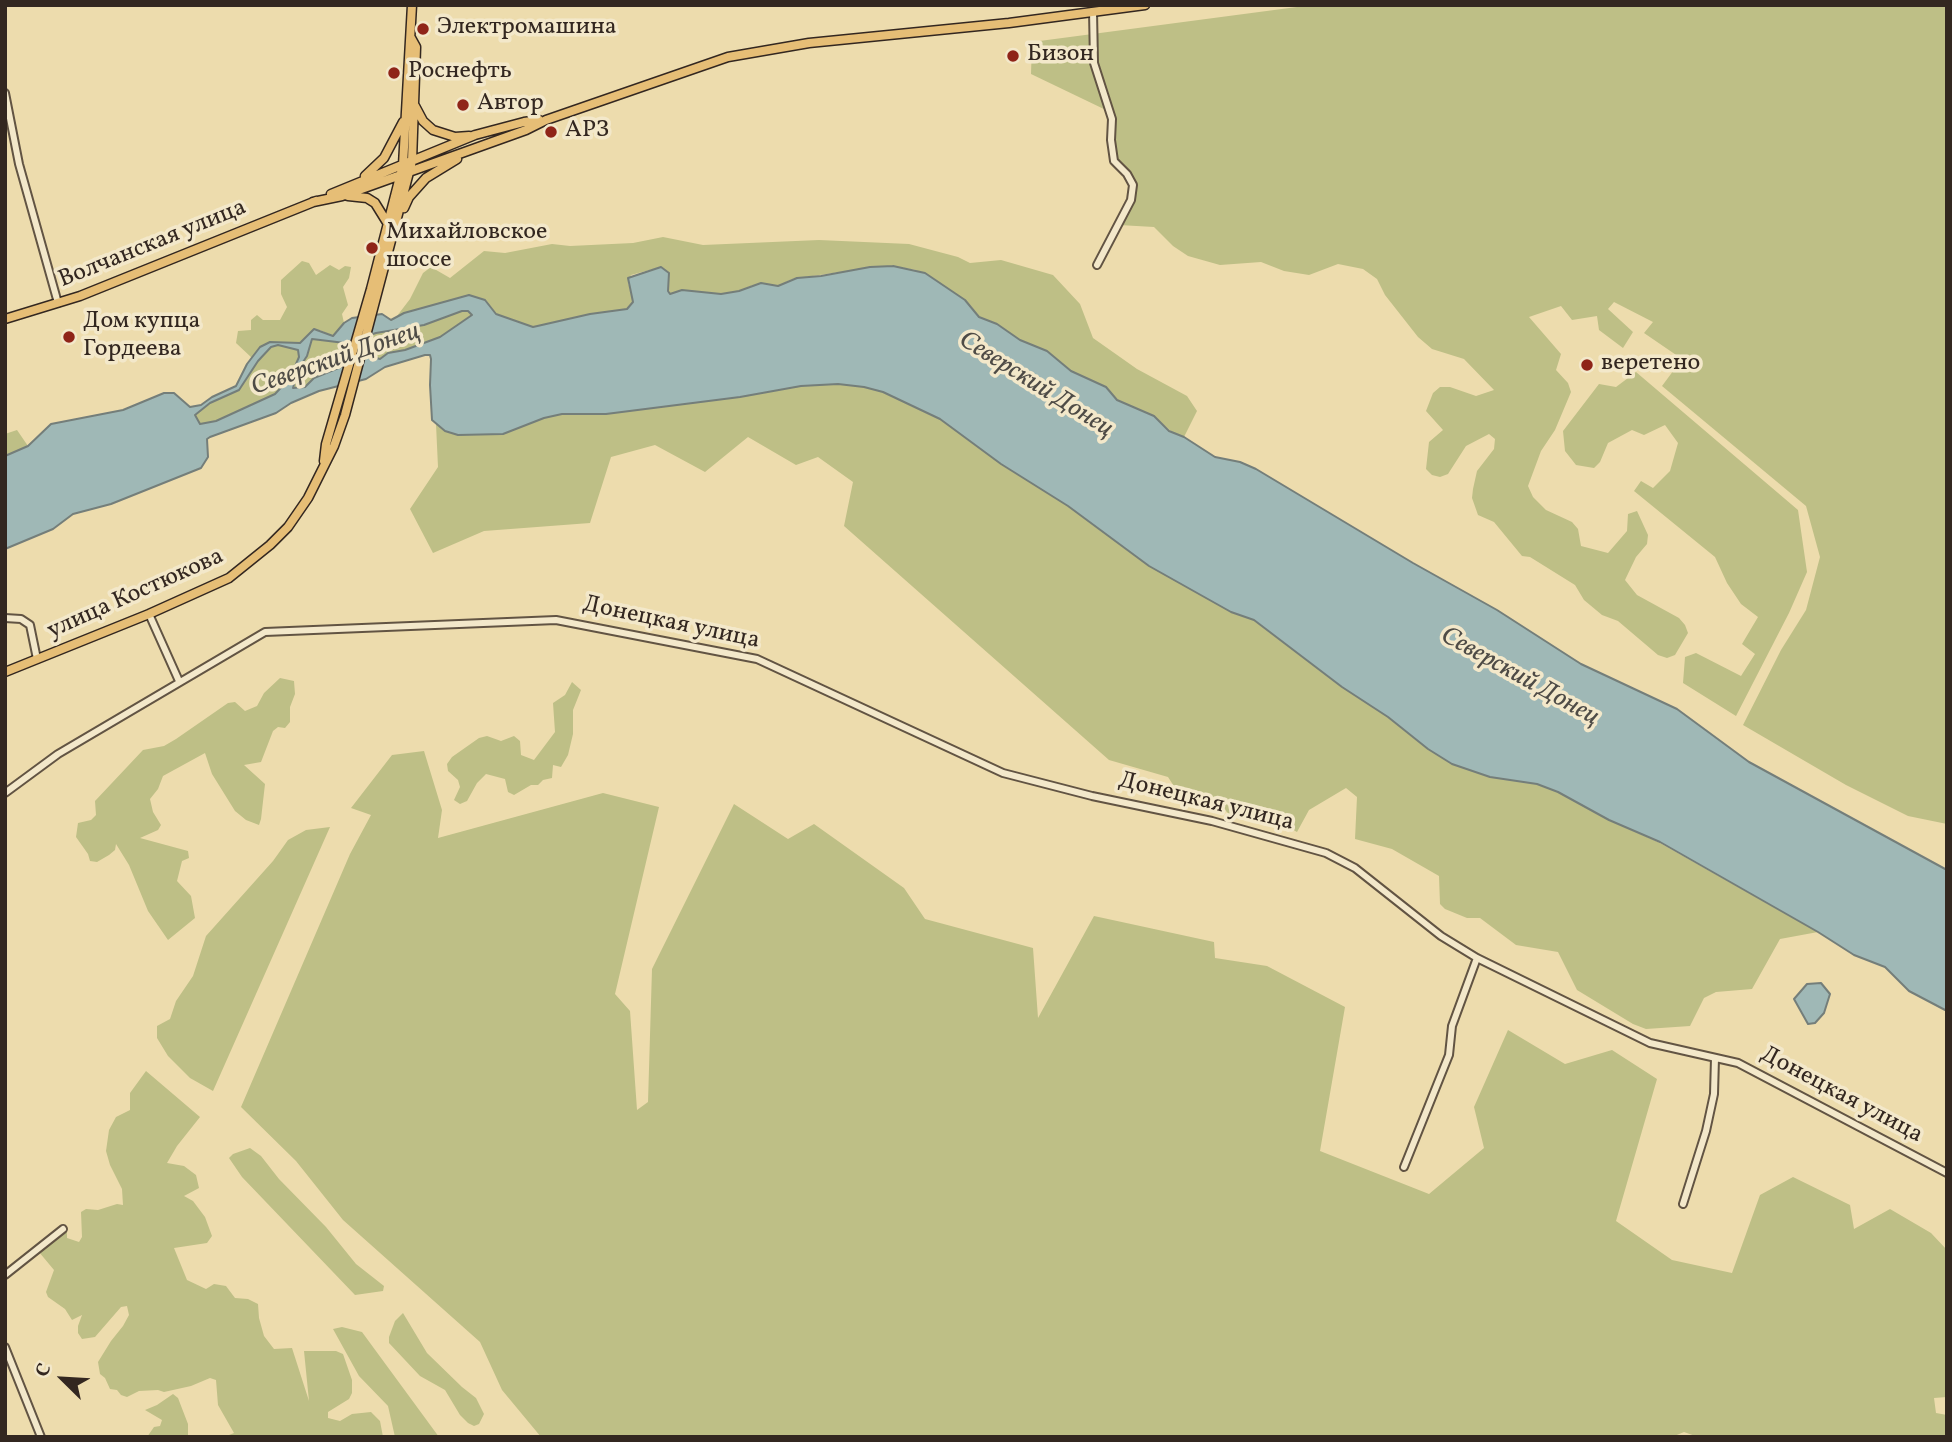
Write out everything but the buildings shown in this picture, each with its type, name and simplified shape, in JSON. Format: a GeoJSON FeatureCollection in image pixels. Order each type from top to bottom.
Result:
{"type":"FeatureCollection","features":[{"type":"Feature","properties":{"kind":"main road"},"geometry":{"type":"LineString","coordinates":[[408,166],[406,116],[412,5]]}},
{"type":"Feature","properties":{"kind":"main road","name":"Волчанская улица"},"geometry":{"type":"LineString","coordinates":[[5,319],[58,303],[358,182],[475,148],[526,130],[545,120],[728,57],[809,43],[1009,23],[1145,5]]}},
{"type":"Feature","properties":{"kind":"main road"},"geometry":{"type":"LineString","coordinates":[[400,175],[408,166],[414,104],[415,47],[411,37]]}},
{"type":"Feature","properties":{"kind":"main road"},"geometry":{"type":"LineString","coordinates":[[414,104],[423,121],[432,130],[455,137],[475,135]]}},
{"type":"Feature","properties":{"kind":"main road"},"geometry":{"type":"LineString","coordinates":[[358,182],[384,159],[406,116]]}},
{"type":"Feature","properties":{"kind":"main road","name":"Волчанская улица"},"geometry":{"type":"LineString","coordinates":[[408,166],[475,135],[524,122],[545,120]]}},
{"type":"Feature","properties":{"kind":"main road"},"geometry":{"type":"LineString","coordinates":[[342,195],[367,198],[383,213],[391,227],[409,197],[426,178],[475,148]]}},
{"type":"Feature","properties":{"kind":"main road","name":"улица Костюкова"},"geometry":{"type":"LineString","coordinates":[[5,672],[206,590],[251,562],[288,527],[322,471],[326,444],[341,414],[408,166]]}},
{"type":"Feature","properties":{"kind":"main road","name":"Волчанская улица"},"geometry":{"type":"LineString","coordinates":[[313,202],[400,175]]}},
{"type":"Feature","properties":{"kind":"main road","name":"улица Костюкова"},"geometry":{"type":"LineString","coordinates":[[391,227],[400,175]]}},
{"type":"Feature","properties":{"kind":"street"},"geometry":{"type":"LineString","coordinates":[[1093,11],[1094,63],[1112,119],[1114,162],[1128,174],[1133,185],[1131,200],[1097,265]]}},
{"type":"Feature","properties":{"kind":"street"},"geometry":{"type":"LineString","coordinates":[[5,93],[19,164],[58,303]]}},
{"type":"Feature","properties":{"kind":"street"},"geometry":{"type":"LineString","coordinates":[[149,614],[179,681]]}},
{"type":"Feature","properties":{"kind":"street"},"geometry":{"type":"LineString","coordinates":[[5,618],[21,619],[30,625],[37,659]]}},
{"type":"Feature","properties":{"kind":"street","name":"Донецкая улица"},"geometry":{"type":"LineString","coordinates":[[5,793],[58,754],[265,632],[556,620],[757,659],[1003,772],[1092,796],[1212,821],[1326,853],[1354,868],[1441,936],[1477,958],[1650,1043],[1738,1063],[1947,1173]]}},
{"type":"Feature","properties":{"kind":"street"},"geometry":{"type":"LineString","coordinates":[[1404,1167],[1449,1055],[1452,1026],[1477,958]]}},
{"type":"Feature","properties":{"kind":"street"},"geometry":{"type":"LineString","coordinates":[[1683,1204],[1706,1131],[1714,1094],[1715,1058]]}},
{"type":"Feature","properties":{"kind":"street"},"geometry":{"type":"LineString","coordinates":[[5,1275],[63,1229]]}},
{"type":"Feature","properties":{"kind":"street"},"geometry":{"type":"LineString","coordinates":[[5,1347],[41,1437]]}},
{"type":"Feature","properties":{"kind":"green space"},"geometry":{"type":"Polygon","coordinates":[[[1312,5],[1947,5],[1947,824],[1908,816],[1846,785],[1743,725],[1781,650],[1806,610],[1820,557],[1806,506],[1662,386],[1682,359],[1644,333],[1653,322],[1614,302],[1608,309],[1633,332],[1623,348],[1599,330],[1597,316],[1572,320],[1561,306],[1529,317],[1561,354],[1556,370],[1568,383],[1571,392],[1555,430],[1541,451],[1528,486],[1533,497],[1546,510],[1572,522],[1578,529],[1581,546],[1608,553],[1627,531],[1628,514],[1637,511],[1648,535],[1647,544],[1636,557],[1625,580],[1637,595],[1679,618],[1688,633],[1675,655],[1667,658],[1658,655],[1618,621],[1602,615],[1584,600],[1575,585],[1530,557],[1522,556],[1494,522],[1478,515],[1472,498],[1473,489],[1477,471],[1494,449],[1495,439],[1489,434],[1466,446],[1448,474],[1440,477],[1432,475],[1426,469],[1429,442],[1443,430],[1426,411],[1433,393],[1440,387],[1450,387],[1476,396],[1494,390],[1464,359],[1432,349],[1418,337],[1385,295],[1377,279],[1363,269],[1338,264],[1309,275],[1284,271],[1261,262],[1220,265],[1188,256],[1173,246],[1154,227],[1119,225],[1133,185],[1114,161],[1112,119],[1108,111],[1031,74],[1032,42],[1312,5]]]}},
{"type":"Feature","properties":{"kind":"green space"},"geometry":{"type":"Polygon","coordinates":[[[663,237],[703,245],[819,240],[909,244],[958,257],[970,263],[1001,260],[1053,275],[1080,304],[1093,338],[1137,369],[1187,396],[1197,411],[1184,437],[1173,433],[1154,416],[1117,400],[1106,387],[1071,371],[1047,351],[1020,340],[1003,328],[979,317],[971,306],[916,270],[893,266],[792,279],[778,286],[753,285],[721,294],[682,290],[670,294],[661,267],[631,275],[628,282],[633,302],[627,310],[590,314],[533,327],[496,314],[461,297],[397,316],[410,299],[423,273],[431,267],[450,278],[484,251],[505,253],[552,244],[570,246],[633,243],[663,237]]]}},
{"type":"Feature","properties":{"kind":"green space"},"geometry":{"type":"Polygon","coordinates":[[[302,261],[309,263],[316,275],[330,265],[339,270],[345,266],[351,267],[349,278],[343,287],[348,305],[342,314],[344,323],[333,336],[320,330],[297,344],[270,342],[260,347],[252,358],[236,343],[238,331],[251,330],[251,320],[257,315],[263,320],[280,320],[287,307],[281,294],[281,280],[302,261]]]}},
{"type":"Feature","properties":{"kind":"green space"},"geometry":{"type":"Polygon","coordinates":[[[468,311],[472,315],[440,337],[380,359],[368,356],[314,378],[305,387],[294,388],[299,368],[312,339],[345,343],[376,333],[416,327],[468,311]]]}},
{"type":"Feature","properties":{"kind":"green space"},"geometry":{"type":"Polygon","coordinates":[[[278,345],[298,350],[299,357],[290,378],[275,394],[216,421],[200,424],[195,415],[210,403],[239,390],[258,361],[271,347],[278,345]]]}},
{"type":"Feature","properties":{"kind":"green space"},"geometry":{"type":"Polygon","coordinates":[[[1636,372],[1798,510],[1807,572],[1736,716],[1683,683],[1685,657],[1696,653],[1741,676],[1755,654],[1742,644],[1758,617],[1741,604],[1715,557],[1634,491],[1641,481],[1653,488],[1670,471],[1678,443],[1665,425],[1644,435],[1632,430],[1608,443],[1600,462],[1594,468],[1576,465],[1565,451],[1563,431],[1599,384],[1616,387],[1636,372]]]}},
{"type":"Feature","properties":{"kind":"green space"},"geometry":{"type":"Polygon","coordinates":[[[838,384],[883,392],[940,419],[1001,464],[1068,506],[1149,566],[1231,612],[1254,620],[1342,687],[1452,764],[1490,777],[1537,784],[1558,792],[1609,820],[1660,843],[1818,932],[1780,939],[1752,989],[1716,992],[1704,998],[1690,1026],[1646,1029],[1633,1024],[1577,990],[1558,952],[1516,945],[1480,918],[1467,918],[1445,909],[1440,904],[1439,876],[1392,849],[1355,839],[1357,797],[1346,788],[1309,810],[1297,832],[1258,810],[1231,816],[1218,803],[1183,800],[1168,777],[1109,760],[844,526],[853,482],[818,457],[796,465],[748,437],[705,472],[655,445],[611,457],[590,523],[484,531],[433,553],[410,509],[438,467],[436,424],[445,431],[458,435],[503,434],[562,414],[606,414],[740,397],[801,386],[838,384]]]}},
{"type":"Feature","properties":{"kind":"green space"},"geometry":{"type":"Polygon","coordinates":[[[17,430],[28,446],[5,456],[5,434],[17,430]]]}},
{"type":"Feature","properties":{"kind":"green space"},"geometry":{"type":"Polygon","coordinates":[[[280,678],[294,681],[295,694],[290,707],[290,722],[285,728],[278,727],[273,731],[261,762],[244,765],[265,784],[259,825],[246,820],[235,811],[212,774],[205,753],[163,776],[150,799],[153,812],[161,825],[158,830],[140,838],[188,851],[189,858],[182,861],[177,881],[191,896],[195,918],[168,940],[148,911],[129,865],[116,844],[115,850],[109,855],[97,862],[90,861],[76,837],[78,823],[91,820],[96,815],[95,801],[143,750],[164,746],[228,703],[235,702],[245,711],[257,706],[264,693],[280,678]]]}},
{"type":"Feature","properties":{"kind":"green space"},"geometry":{"type":"Polygon","coordinates":[[[572,682],[581,690],[573,710],[573,734],[568,755],[561,767],[553,765],[552,778],[543,780],[538,785],[531,785],[514,795],[508,792],[505,779],[486,774],[477,783],[467,801],[460,804],[454,800],[460,787],[458,780],[448,771],[447,764],[452,757],[479,738],[487,736],[501,741],[514,736],[520,741],[521,755],[534,760],[555,732],[553,703],[565,695],[572,682]]]}},
{"type":"Feature","properties":{"kind":"green space"},"geometry":{"type":"Polygon","coordinates":[[[424,751],[442,810],[438,838],[603,793],[659,807],[615,994],[630,1011],[637,1110],[648,1102],[652,969],[734,804],[788,839],[814,824],[904,888],[925,919],[1033,948],[1038,1018],[1094,916],[1214,942],[1215,958],[1267,966],[1345,1007],[1320,1151],[1429,1194],[1484,1148],[1474,1107],[1508,1030],[1565,1064],[1612,1050],[1657,1079],[1616,1221],[1672,1260],[1732,1273],[1760,1195],[1793,1177],[1850,1205],[1854,1229],[1890,1209],[1931,1233],[1947,1250],[1947,1397],[1934,1398],[1936,1413],[1947,1415],[1947,1437],[1698,1437],[1684,1432],[1672,1437],[541,1437],[502,1390],[480,1342],[343,1220],[296,1161],[241,1107],[350,854],[371,815],[351,808],[392,755],[424,751]]]}},
{"type":"Feature","properties":{"kind":"green space"},"geometry":{"type":"Polygon","coordinates":[[[330,827],[213,1091],[190,1078],[168,1056],[157,1038],[157,1026],[170,1019],[176,1001],[193,976],[206,936],[273,861],[288,840],[306,830],[330,827]]]}},
{"type":"Feature","properties":{"kind":"green space"},"geometry":{"type":"Polygon","coordinates":[[[146,1071],[200,1117],[167,1163],[184,1166],[196,1175],[199,1188],[184,1196],[193,1201],[205,1217],[212,1236],[207,1243],[174,1248],[187,1280],[206,1289],[214,1284],[226,1286],[235,1298],[248,1299],[258,1304],[264,1336],[274,1349],[292,1348],[309,1401],[304,1351],[336,1351],[343,1354],[352,1380],[352,1393],[349,1399],[328,1412],[328,1418],[340,1421],[352,1414],[371,1412],[380,1421],[383,1437],[224,1437],[234,1433],[218,1405],[216,1380],[210,1378],[191,1386],[164,1392],[139,1391],[127,1397],[121,1395],[117,1390],[110,1389],[100,1374],[98,1362],[129,1315],[127,1306],[121,1307],[95,1337],[82,1339],[78,1326],[82,1315],[72,1320],[65,1309],[48,1297],[46,1292],[54,1270],[39,1252],[67,1228],[67,1238],[79,1242],[82,1237],[81,1212],[86,1209],[98,1210],[117,1204],[123,1205],[122,1189],[106,1151],[109,1130],[116,1117],[130,1110],[130,1093],[146,1071]]]}},
{"type":"Feature","properties":{"kind":"green space"},"geometry":{"type":"Polygon","coordinates":[[[250,1148],[261,1156],[279,1179],[326,1227],[356,1264],[384,1286],[383,1291],[355,1295],[242,1177],[229,1158],[250,1148]]]}},
{"type":"Feature","properties":{"kind":"green space"},"geometry":{"type":"Polygon","coordinates":[[[403,1313],[427,1353],[476,1398],[484,1414],[479,1424],[474,1426],[468,1423],[445,1390],[420,1376],[389,1343],[395,1321],[403,1313]]]}},
{"type":"Feature","properties":{"kind":"green space"},"geometry":{"type":"Polygon","coordinates":[[[342,1327],[362,1332],[439,1437],[395,1437],[388,1406],[359,1376],[333,1329],[342,1327]]]}},
{"type":"Feature","properties":{"kind":"green space"},"geometry":{"type":"Polygon","coordinates":[[[173,1394],[178,1398],[188,1424],[188,1437],[147,1437],[154,1427],[160,1426],[162,1420],[145,1410],[173,1394]]]}},
{"type":"Feature","properties":{"kind":"water","name":"Северский Донец"},"geometry":{"type":"Polygon","coordinates":[[[893,266],[925,273],[965,300],[979,317],[997,324],[1020,340],[1047,351],[1071,371],[1106,387],[1117,400],[1154,416],[1169,431],[1184,437],[1215,457],[1240,462],[1256,469],[1497,610],[1581,664],[1677,709],[1749,762],[1947,870],[1947,1011],[1909,991],[1885,967],[1854,955],[1660,842],[1537,784],[1490,777],[1452,764],[1342,687],[1254,620],[1231,612],[1149,566],[1068,506],[1001,464],[940,419],[883,392],[864,387],[838,384],[801,386],[740,397],[606,414],[562,414],[503,434],[458,435],[445,431],[432,420],[431,359],[430,355],[425,355],[385,367],[366,379],[319,391],[276,413],[210,437],[207,439],[208,457],[201,468],[111,504],[73,514],[53,529],[5,549],[5,456],[28,446],[51,424],[123,410],[164,393],[174,393],[190,407],[201,405],[236,386],[247,364],[260,347],[270,342],[300,343],[314,329],[333,336],[352,318],[382,314],[391,320],[404,313],[469,295],[485,300],[496,314],[533,327],[627,309],[633,302],[628,278],[661,267],[669,273],[670,294],[682,290],[721,294],[761,283],[778,286],[797,278],[893,266]],[[468,311],[424,325],[376,333],[345,343],[312,339],[293,388],[305,387],[314,378],[368,356],[380,359],[388,353],[405,350],[440,337],[472,315],[468,311]],[[278,345],[271,347],[258,361],[239,390],[210,403],[195,415],[200,424],[216,421],[275,394],[290,378],[299,357],[298,350],[278,345]]]}},
{"type":"Feature","properties":{"kind":"water"},"geometry":{"type":"Polygon","coordinates":[[[1821,983],[1830,994],[1824,1013],[1815,1023],[1808,1024],[1794,999],[1807,984],[1821,983]]]}},
{"type":"Feature","properties":{"kind":"place","name":"Электромашина"},"geometry":{"type":"Point","coordinates":[423,29]}},
{"type":"Feature","properties":{"kind":"place","name":"Бизон"},"geometry":{"type":"Point","coordinates":[1013,56]}},
{"type":"Feature","properties":{"kind":"place","name":"Роснефть"},"geometry":{"type":"Point","coordinates":[394,73]}},
{"type":"Feature","properties":{"kind":"place","name":"Автор"},"geometry":{"type":"Point","coordinates":[463,105]}},
{"type":"Feature","properties":{"kind":"place","name":"АРЗ"},"geometry":{"type":"Point","coordinates":[551,132]}},
{"type":"Feature","properties":{"kind":"place","name":"Михайловское шоссе"},"geometry":{"type":"Point","coordinates":[372,248]}},
{"type":"Feature","properties":{"kind":"place","name":"Дом купца Гордеева"},"geometry":{"type":"Point","coordinates":[69,337]}},
{"type":"Feature","properties":{"kind":"place","name":"веретено"},"geometry":{"type":"Point","coordinates":[1587,365]}}]}
